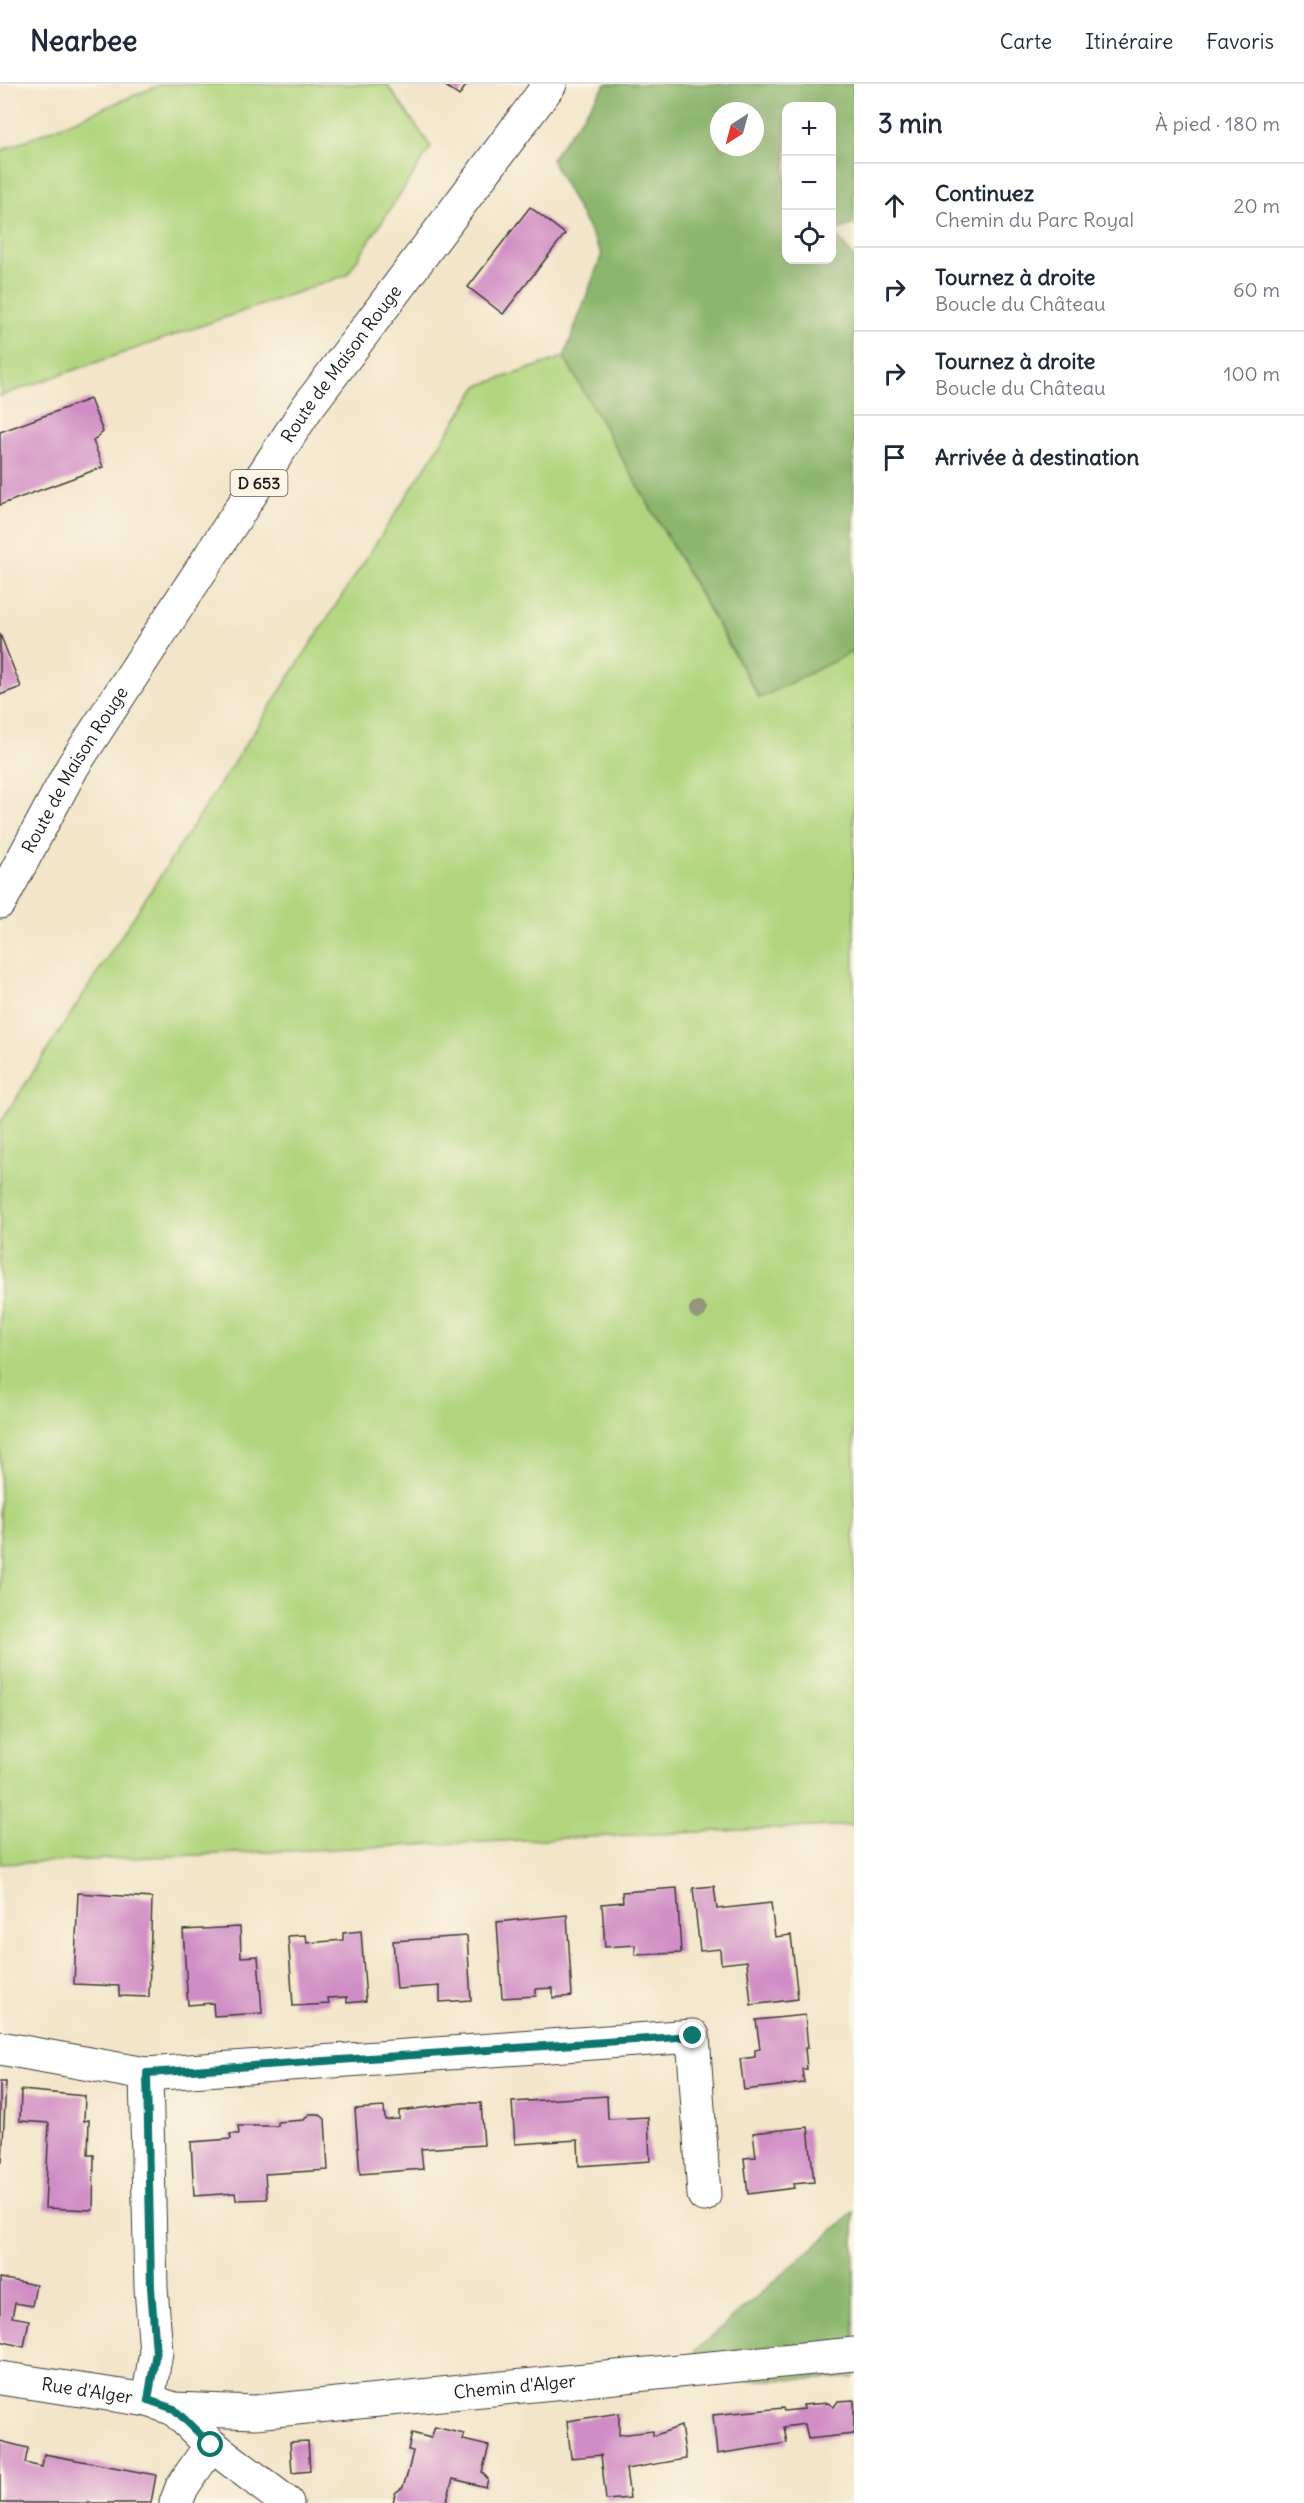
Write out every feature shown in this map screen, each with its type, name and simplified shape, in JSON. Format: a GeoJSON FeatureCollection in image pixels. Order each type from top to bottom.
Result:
{"type":"FeatureCollection","features":[{"type":"Feature","properties":{"kind":"street","name":"Route de Maison Rouge"},"geometry":{"type":"LineString","coordinates":[[0,902],[73,766],[308,408],[550,84]]}},
{"type":"Feature","properties":{"kind":"street"},"geometry":{"type":"LineString","coordinates":[[0,2048],[147,2073],[693,2036],[704,2195]]}},
{"type":"Feature","properties":{"kind":"street"},"geometry":{"type":"LineString","coordinates":[[147,2073],[151,2288],[161,2405],[287,2503]]}},
{"type":"Feature","properties":{"kind":"street","name":"Chemin d'Alger"},"geometry":{"type":"LineString","coordinates":[[161,2405],[255,2412],[854,2354]]}},
{"type":"Feature","properties":{"kind":"street","name":"Rue d'Alger"},"geometry":{"type":"LineString","coordinates":[[0,2379],[161,2405]]}},
{"type":"Feature","properties":{"kind":"street"},"geometry":{"type":"LineString","coordinates":[[176,2503],[182,2487],[211,2445]]}},
{"type":"Feature","properties":{"kind":"green space"},"geometry":{"type":"Polygon","coordinates":[[[162,84],[387,84],[431,147],[347,275],[0,396],[0,151],[162,84]]]}},
{"type":"Feature","properties":{"kind":"green space"},"geometry":{"type":"Polygon","coordinates":[[[606,84],[854,84],[854,224],[836,231],[836,102],[782,102],[782,264],[836,264],[836,236],[854,257],[854,651],[760,698],[564,357],[602,254],[551,159],[606,84]]]}},
{"type":"Feature","properties":{"kind":"green space"},"geometry":{"type":"Polygon","coordinates":[[[564,357],[759,698],[854,651],[854,1825],[0,1864],[0,1123],[478,386],[564,357]]]}},
{"type":"Feature","properties":{"kind":"green space"},"geometry":{"type":"Polygon","coordinates":[[[854,2212],[854,2378],[658,2383],[854,2212]]]}},
{"type":"Feature","properties":{"kind":"building"},"geometry":{"type":"Polygon","coordinates":[[[443,84],[467,84],[459,96],[443,84]]]}},
{"type":"Feature","properties":{"kind":"building"},"geometry":{"type":"Polygon","coordinates":[[[530,207],[565,234],[503,314],[468,287],[530,207]]]}},
{"type":"Feature","properties":{"kind":"building"},"geometry":{"type":"Polygon","coordinates":[[[90,399],[103,432],[93,441],[103,467],[0,505],[0,432],[90,399]]]}},
{"type":"Feature","properties":{"kind":"building"},"geometry":{"type":"Polygon","coordinates":[[[0,634],[21,687],[0,695],[0,634]]]}},
{"type":"Feature","properties":{"kind":"building"},"geometry":{"type":"Polygon","coordinates":[[[714,1886],[717,1909],[771,1903],[775,1937],[791,1935],[798,1999],[751,2005],[747,1961],[721,1964],[720,1949],[700,1951],[693,1888],[714,1886]]]}},
{"type":"Feature","properties":{"kind":"building"},"geometry":{"type":"Polygon","coordinates":[[[677,1888],[681,1953],[635,1955],[635,1945],[605,1947],[602,1904],[623,1902],[622,1892],[677,1888]]]}},
{"type":"Feature","properties":{"kind":"building"},"geometry":{"type":"Polygon","coordinates":[[[78,1893],[152,1898],[149,1997],[119,1996],[119,1986],[74,1984],[78,1893]]]}},
{"type":"Feature","properties":{"kind":"building"},"geometry":{"type":"Polygon","coordinates":[[[567,1915],[572,1996],[553,1998],[553,1988],[536,1989],[536,1996],[502,1998],[497,1922],[567,1915]]]}},
{"type":"Feature","properties":{"kind":"building"},"geometry":{"type":"Polygon","coordinates":[[[240,1927],[241,1957],[258,1956],[262,2013],[214,2016],[213,2003],[188,2005],[183,1930],[240,1927]]]}},
{"type":"Feature","properties":{"kind":"building"},"geometry":{"type":"Polygon","coordinates":[[[361,1931],[366,2001],[347,2003],[347,1997],[328,1998],[329,2004],[293,2006],[288,1936],[306,1935],[307,1943],[343,1940],[343,1933],[361,1931]]]}},
{"type":"Feature","properties":{"kind":"building"},"geometry":{"type":"Polygon","coordinates":[[[467,1936],[471,2000],[440,2002],[440,1986],[397,1989],[393,1941],[467,1936]]]}},
{"type":"Feature","properties":{"kind":"building"},"geometry":{"type":"Polygon","coordinates":[[[805,2015],[808,2048],[805,2048],[807,2069],[802,2069],[804,2083],[744,2090],[740,2059],[755,2057],[755,2050],[760,2049],[756,2020],[805,2015]]]}},
{"type":"Feature","properties":{"kind":"building"},"geometry":{"type":"Polygon","coordinates":[[[0,2082],[6,2082],[2,2162],[0,2162],[0,2082]]]}},
{"type":"Feature","properties":{"kind":"building"},"geometry":{"type":"Polygon","coordinates":[[[21,2090],[85,2096],[84,2121],[89,2120],[88,2155],[94,2155],[93,2210],[45,2208],[49,2123],[20,2121],[21,2090]]]}},
{"type":"Feature","properties":{"kind":"building"},"geometry":{"type":"Polygon","coordinates":[[[607,2096],[608,2119],[648,2117],[650,2161],[579,2166],[578,2140],[515,2144],[512,2102],[607,2096]]]}},
{"type":"Feature","properties":{"kind":"building"},"geometry":{"type":"Polygon","coordinates":[[[462,2103],[481,2103],[484,2145],[421,2149],[423,2169],[360,2174],[355,2109],[384,2107],[385,2120],[399,2119],[399,2111],[462,2103]]]}},
{"type":"Feature","properties":{"kind":"building"},"geometry":{"type":"Polygon","coordinates":[[[309,2114],[319,2114],[325,2119],[328,2170],[265,2174],[267,2199],[236,2200],[235,2193],[194,2196],[191,2142],[231,2139],[230,2134],[239,2134],[238,2126],[278,2126],[278,2122],[304,2120],[309,2114]]]}},
{"type":"Feature","properties":{"kind":"building"},"geometry":{"type":"Polygon","coordinates":[[[808,2127],[814,2182],[793,2184],[794,2188],[748,2194],[744,2158],[756,2157],[753,2133],[808,2127]]]}},
{"type":"Feature","properties":{"kind":"building"},"geometry":{"type":"Polygon","coordinates":[[[0,2278],[36,2285],[32,2306],[15,2303],[12,2317],[29,2320],[24,2347],[0,2341],[0,2278]]]}},
{"type":"Feature","properties":{"kind":"building"},"geometry":{"type":"Polygon","coordinates":[[[854,2400],[854,2434],[808,2439],[805,2424],[784,2427],[787,2443],[717,2454],[713,2415],[783,2408],[784,2411],[804,2409],[803,2405],[828,2403],[834,2407],[838,2401],[854,2400]]]}},
{"type":"Feature","properties":{"kind":"building"},"geometry":{"type":"Polygon","coordinates":[[[619,2413],[619,2435],[653,2431],[653,2436],[681,2426],[686,2459],[626,2469],[630,2498],[606,2500],[601,2455],[571,2458],[567,2421],[619,2413]]]}},
{"type":"Feature","properties":{"kind":"building"},"geometry":{"type":"Polygon","coordinates":[[[435,2427],[464,2434],[463,2440],[489,2446],[482,2472],[488,2479],[486,2487],[453,2479],[446,2503],[393,2503],[395,2493],[403,2487],[408,2472],[413,2451],[408,2450],[412,2433],[431,2438],[435,2427]]]}},
{"type":"Feature","properties":{"kind":"building"},"geometry":{"type":"Polygon","coordinates":[[[0,2441],[28,2448],[25,2463],[42,2467],[44,2454],[156,2475],[151,2503],[0,2503],[0,2441]]]}},
{"type":"Feature","properties":{"kind":"building"},"geometry":{"type":"Polygon","coordinates":[[[308,2441],[310,2471],[292,2473],[290,2442],[308,2441]]]}},
{"type":"Feature","properties":{"kind":"route"},"geometry":{"type":"LineString","coordinates":[[211,2445],[174,2409],[148,2400],[156,2352],[151,2288],[147,2073],[693,2036]]}}]}
